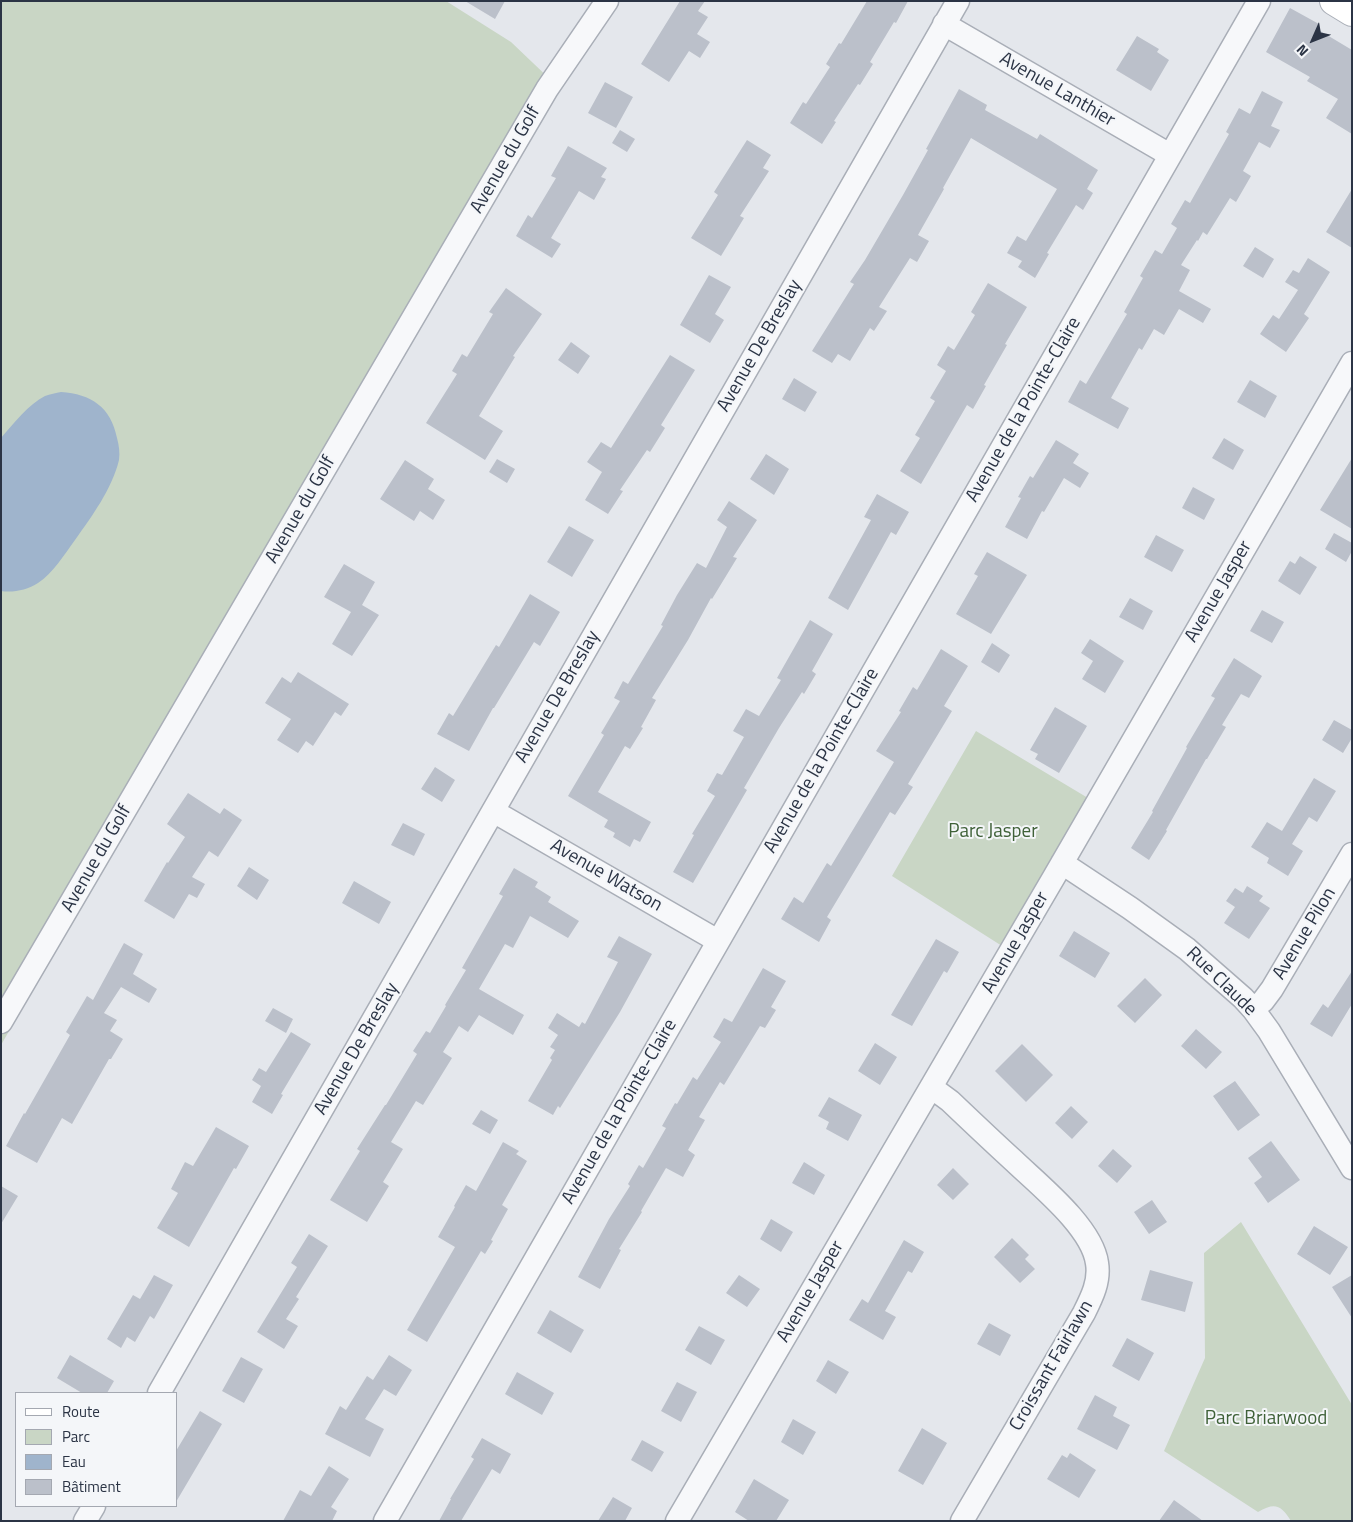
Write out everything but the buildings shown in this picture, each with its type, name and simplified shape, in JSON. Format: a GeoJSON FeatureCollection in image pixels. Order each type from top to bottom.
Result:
{"type":"FeatureCollection","features":[{"type":"Feature","properties":{"kind":"street","name":"Avenue du Golf"},"geometry":{"type":"LineString","coordinates":[[1,1022],[547,89],[607,1]]}},
{"type":"Feature","properties":{"kind":"street","name":"Avenue De Breslay"},"geometry":{"type":"LineString","coordinates":[[160,1392],[958,1]]}},
{"type":"Feature","properties":{"kind":"street","name":"Avenue de la Pointe-Claire"},"geometry":{"type":"LineString","coordinates":[[385,1521],[1258,1]]}},
{"type":"Feature","properties":{"kind":"street"},"geometry":{"type":"LineString","coordinates":[[1334,1],[1352,12]]}},
{"type":"Feature","properties":{"kind":"street","name":"Avenue Lanthier"},"geometry":{"type":"LineString","coordinates":[[944,24],[1170,155]]}},
{"type":"Feature","properties":{"kind":"street","name":"Avenue Jasper"},"geometry":{"type":"LineString","coordinates":[[677,1521],[1352,363]]}},
{"type":"Feature","properties":{"kind":"street","name":"Avenue Watson"},"geometry":{"type":"LineString","coordinates":[[493,811],[718,942]]}},
{"type":"Feature","properties":{"kind":"street","name":"Avenue Pilon"},"geometry":{"type":"LineString","coordinates":[[1253,1009],[1263,1001],[1272,989],[1352,854]]}},
{"type":"Feature","properties":{"kind":"street","name":"Rue Claude"},"geometry":{"type":"LineString","coordinates":[[1062,863],[1187,949],[1226,982],[1253,1009],[1269,1031],[1352,1168]]}},
{"type":"Feature","properties":{"kind":"street","name":"Croissant Fairlawn"},"geometry":{"type":"LineString","coordinates":[[931,1087],[950,1101],[1075,1221],[1094,1250],[1097,1262],[1096,1287],[1084,1313],[962,1521]]}},
{"type":"Feature","properties":{"kind":"street"},"geometry":{"type":"LineString","coordinates":[[85,1521],[93,1507]]}},
{"type":"Feature","properties":{"kind":"green space"},"geometry":{"type":"Polygon","coordinates":[[[1,1],[446,1],[511,42],[554,83],[1,1045],[1,1]]]}},
{"type":"Feature","properties":{"kind":"green space","name":"Parc Jasper"},"geometry":{"type":"Polygon","coordinates":[[[976,731],[1088,798],[1002,946],[892,876],[976,731]]]}},
{"type":"Feature","properties":{"kind":"green space","name":"Parc Briarwood"},"geometry":{"type":"Polygon","coordinates":[[[1241,1222],[1352,1405],[1352,1521],[1291,1521],[1281,1508],[1273,1506],[1258,1512],[1164,1451],[1205,1358],[1204,1253],[1241,1222]]]}},
{"type":"Feature","properties":{"kind":"water"},"geometry":{"type":"Polygon","coordinates":[[[61,392],[72,393],[90,399],[105,410],[114,427],[118,441],[119,460],[116,471],[95,512],[49,574],[38,583],[25,589],[10,592],[1,591],[1,438],[33,404],[45,396],[61,392]]]}}]}
